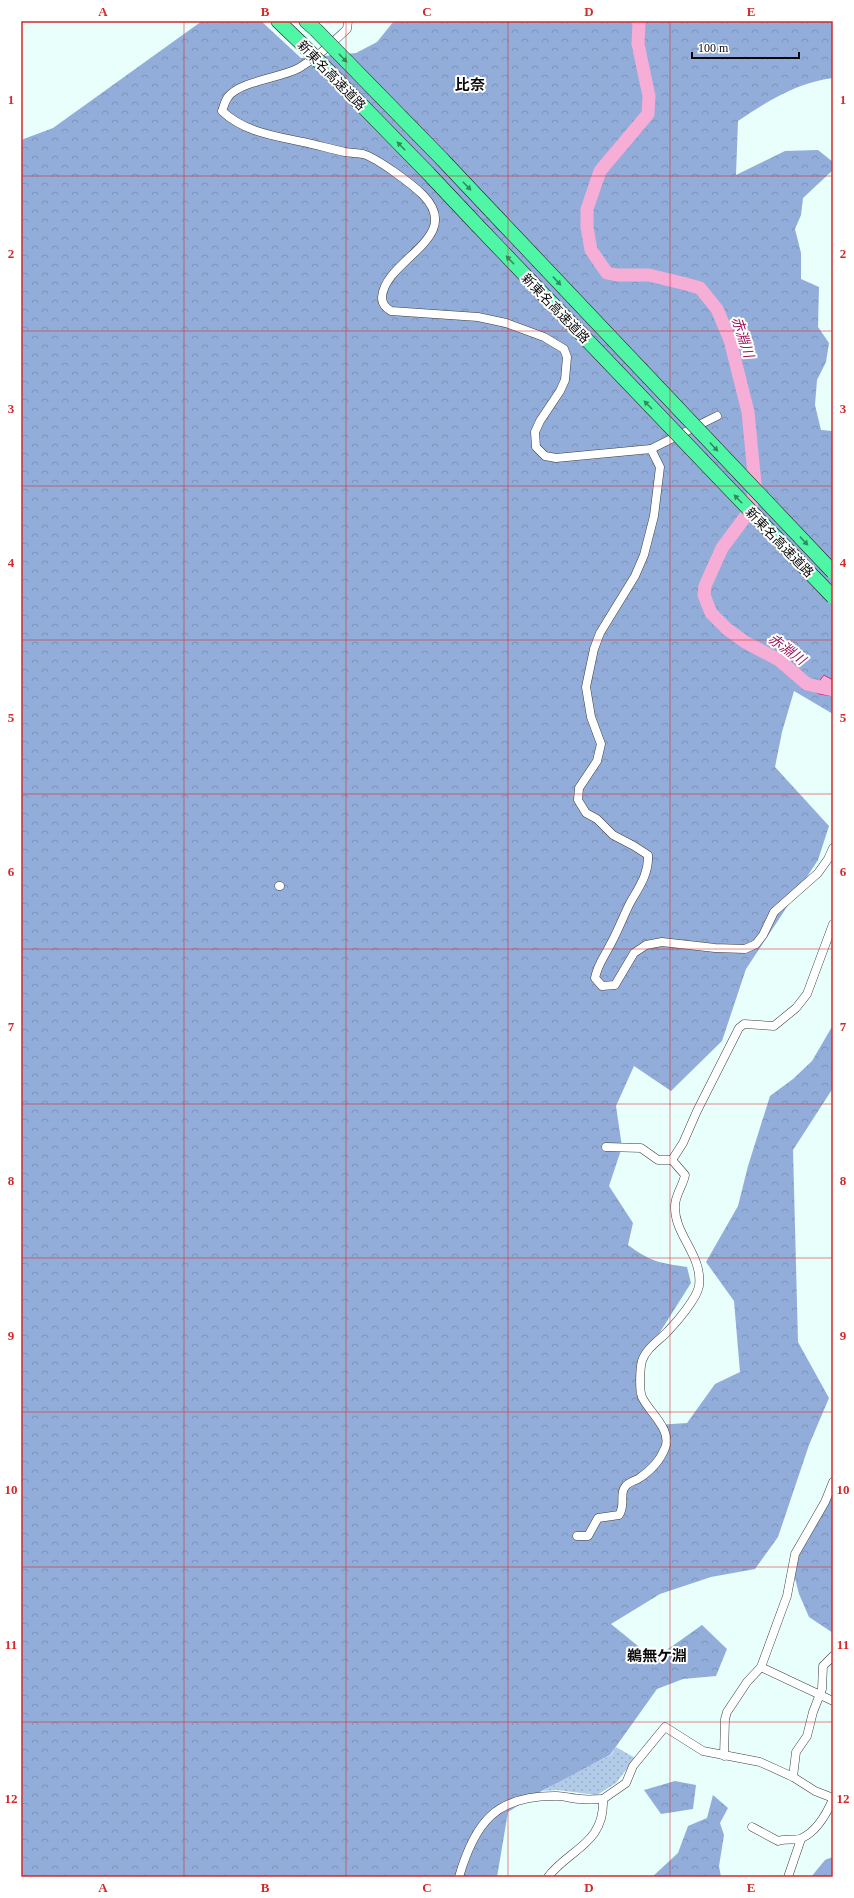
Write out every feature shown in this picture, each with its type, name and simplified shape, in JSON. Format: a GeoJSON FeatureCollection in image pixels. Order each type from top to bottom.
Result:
{"type":"FeatureCollection","features":[{"type":"Feature","properties":{"kind":"highway","name":"新東名高速道路"},"geometry":{"type":"LineString","coordinates":[[278,21],[428,173],[833,598]]}},
{"type":"Feature","properties":{"kind":"highway","name":"新東名高速道路"},"geometry":{"type":"LineString","coordinates":[[311,26],[492,212],[833,572]]}},
{"type":"Feature","properties":{"kind":"street"},"geometry":{"type":"LineString","coordinates":[[348,21],[347,29],[322,54],[298,68],[252,83],[236,91],[229,95],[222,111],[232,121],[254,130],[345,152],[364,155],[379,162],[422,194],[430,204],[435,214],[434,228],[425,242],[390,277],[383,289],[382,301],[385,307],[391,311],[478,317],[506,323],[544,337],[564,349],[567,357],[566,380],[540,421],[535,432],[536,447],[545,456],[556,458],[651,449],[717,416]]}},
{"type":"Feature","properties":{"kind":"street"},"geometry":{"type":"LineString","coordinates":[[651,449],[660,467],[654,516],[644,555],[635,576],[600,633],[594,648],[586,687],[591,717],[601,744],[597,761],[579,788],[578,800],[586,813],[597,819],[613,835],[648,855],[649,865],[646,875],[630,903],[609,948],[598,965],[595,978],[602,986],[615,985],[634,953],[646,945],[662,942],[716,948],[745,949],[756,944],[763,935],[774,912],[818,873],[828,859],[833,848]]}},
{"type":"Feature","properties":{"kind":"street"},"geometry":{"type":"LineString","coordinates":[[672,1160],[683,1143],[697,1111],[739,1028],[744,1024],[774,1026],[796,1008],[807,994],[833,924]]}},
{"type":"Feature","properties":{"kind":"street"},"geometry":{"type":"LineString","coordinates":[[577,1536],[588,1536],[598,1518],[619,1516],[624,1507],[623,1490],[625,1486],[647,1473],[658,1460],[666,1446],[665,1434],[660,1422],[641,1396],[642,1360],[648,1351],[669,1331],[692,1301],[699,1288],[699,1269],[677,1219],[675,1206],[685,1175],[672,1160],[658,1160],[641,1148],[606,1147]]}},
{"type":"Feature","properties":{"kind":"street"},"geometry":{"type":"LineString","coordinates":[[724,1756],[725,1719],[727,1712],[747,1682],[761,1667],[787,1596],[795,1554],[825,1502],[833,1482]]}},
{"type":"Feature","properties":{"kind":"street"},"geometry":{"type":"LineString","coordinates":[[793,1777],[796,1752],[807,1736],[822,1689],[823,1666],[833,1656]]}},
{"type":"Feature","properties":{"kind":"street"},"geometry":{"type":"LineString","coordinates":[[761,1667],[833,1701]]}},
{"type":"Feature","properties":{"kind":"street"},"geometry":{"type":"LineString","coordinates":[[459,1877],[474,1838],[484,1821],[508,1803],[526,1797],[558,1795],[581,1799],[602,1799],[626,1783],[633,1766],[665,1727],[703,1751],[760,1762],[793,1777],[815,1791],[833,1799],[816,1828],[801,1839],[788,1877]]}},
{"type":"Feature","properties":{"kind":"street"},"geometry":{"type":"LineString","coordinates":[[548,1877],[589,1840],[599,1825],[603,1810],[602,1799]]}},
{"type":"Feature","properties":{"kind":"street"},"geometry":{"type":"LineString","coordinates":[[752,1827],[778,1842],[786,1838],[801,1839]]}},
{"type":"Feature","properties":{"kind":"shaded area"},"geometry":{"type":"Polygon","coordinates":[[[616,1747],[635,1758],[616,1783],[597,1795],[557,1790],[543,1791],[611,1755],[616,1747]]]}},
{"type":"Feature","properties":{"kind":"green space"},"geometry":{"type":"Polygon","coordinates":[[[202,21],[261,21],[301,58],[356,53],[377,42],[394,21],[833,21],[833,78],[820,80],[795,88],[771,100],[738,121],[736,175],[785,151],[818,150],[833,162],[833,170],[803,198],[801,215],[795,229],[801,253],[801,279],[819,287],[818,327],[829,343],[826,362],[817,380],[815,405],[821,430],[833,431],[833,714],[794,691],[782,732],[775,767],[829,826],[818,860],[746,969],[722,1041],[671,1091],[634,1066],[616,1106],[622,1147],[609,1186],[633,1223],[628,1245],[643,1255],[656,1261],[687,1267],[691,1283],[638,1367],[636,1393],[657,1425],[687,1423],[715,1384],[740,1372],[734,1301],[706,1262],[738,1206],[748,1166],[770,1096],[793,1079],[812,1061],[833,1025],[833,1088],[793,1150],[798,1342],[829,1398],[809,1445],[778,1537],[755,1569],[711,1577],[660,1594],[611,1624],[654,1659],[702,1625],[727,1649],[716,1676],[683,1679],[657,1689],[610,1755],[540,1792],[508,1812],[497,1877],[21,1877],[21,140],[53,128],[202,21]]]}},
{"type":"Feature","properties":{"kind":"green space"},"geometry":{"type":"Polygon","coordinates":[[[833,1480],[833,1633],[809,1617],[799,1594],[794,1574],[798,1549],[808,1541],[833,1480]]]}},
{"type":"Feature","properties":{"kind":"green space"},"geometry":{"type":"Polygon","coordinates":[[[675,1781],[696,1785],[693,1809],[661,1814],[644,1790],[675,1781]]]}},
{"type":"Feature","properties":{"kind":"green space"},"geometry":{"type":"Polygon","coordinates":[[[713,1795],[728,1808],[720,1823],[724,1835],[719,1866],[721,1877],[652,1877],[678,1853],[688,1826],[707,1818],[713,1795]]]}},
{"type":"Feature","properties":{"kind":"green space"},"geometry":{"type":"Polygon","coordinates":[[[833,1857],[833,1877],[811,1877],[825,1860],[833,1857]]]}},
{"type":"Feature","properties":{"kind":"water"},"geometry":{"type":"Polygon","coordinates":[[[824,675],[833,680],[833,696],[819,694],[805,684],[817,684],[824,675]]]}},
{"type":"Feature","properties":{"kind":"waterway","name":"赤淵川"},"geometry":{"type":"LineString","coordinates":[[639,21],[638,44],[649,96],[648,114],[600,171],[587,209],[587,227],[591,250],[607,273],[617,275],[649,275],[700,288],[717,309],[730,340],[748,412],[755,484],[751,509],[722,548],[705,586],[704,595],[711,613],[727,629],[745,642],[779,660],[807,684],[833,690]]}},
{"type":"Feature","properties":{"kind":"district","name":"比奈"},"geometry":{"type":"Point","coordinates":[470,85]}},
{"type":"Feature","properties":{"kind":"district","name":"鵜無ケ淵"},"geometry":{"type":"Point","coordinates":[657,1656]}}]}
